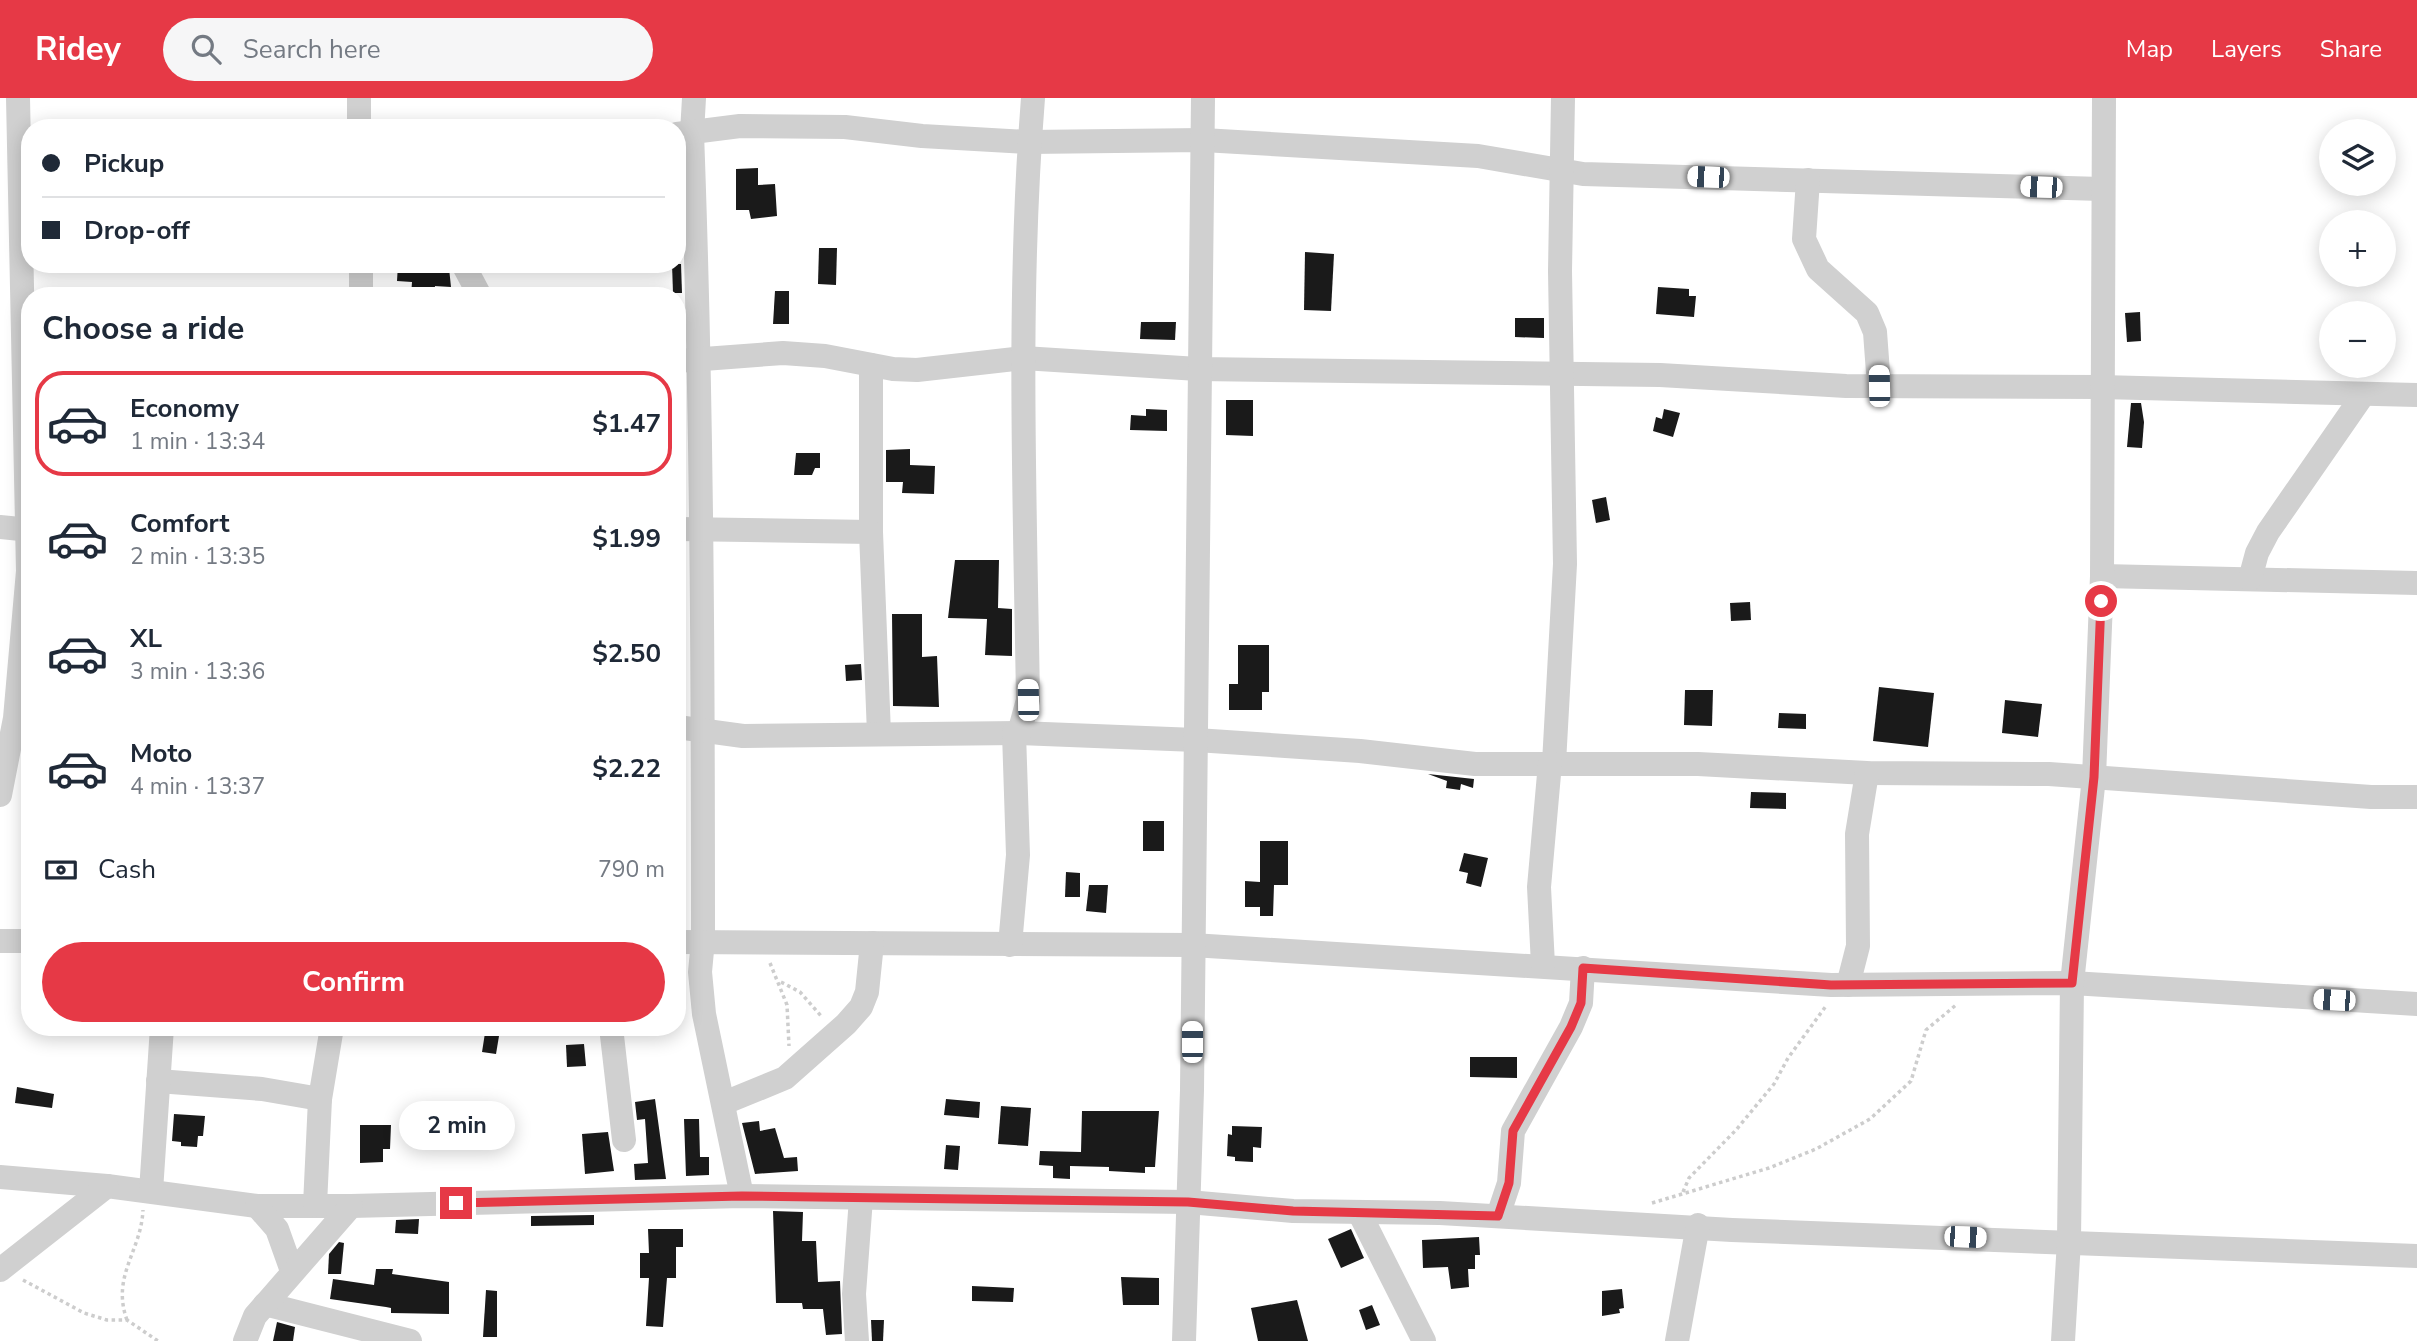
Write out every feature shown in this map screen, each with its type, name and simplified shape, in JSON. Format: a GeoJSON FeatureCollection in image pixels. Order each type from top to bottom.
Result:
{"type":"FeatureCollection","features":[{"type":"Feature","properties":{"kind":"street"},"geometry":{"type":"LineString","coordinates":[[19,98],[18,373],[21,416]]}},
{"type":"Feature","properties":{"kind":"street"},"geometry":{"type":"LineString","coordinates":[[359,98],[359,119]]}},
{"type":"Feature","properties":{"kind":"street"},"geometry":{"type":"LineString","coordinates":[[686,130],[694,98]]}},
{"type":"Feature","properties":{"kind":"street"},"geometry":{"type":"LineString","coordinates":[[1010,945],[1018,855],[1016,733],[1028,700],[1023,358],[1028,142],[1033,98]]}},
{"type":"Feature","properties":{"kind":"street"},"geometry":{"type":"LineString","coordinates":[[1184,1341],[1192,1090],[1203,98]]}},
{"type":"Feature","properties":{"kind":"street"},"geometry":{"type":"LineString","coordinates":[[1543,965],[1539,887],[1552,763],[1565,564],[1561,374],[1563,98]]}},
{"type":"Feature","properties":{"kind":"street"},"geometry":{"type":"LineString","coordinates":[[2067,1339],[2072,983],[2094,777],[2102,576],[2104,98]]}},
{"type":"Feature","properties":{"kind":"street"},"geometry":{"type":"LineString","coordinates":[[686,134],[740,126],[845,127],[922,136],[1028,142],[1203,140],[1478,156],[1563,171],[2102,189]]}},
{"type":"Feature","properties":{"kind":"street"},"geometry":{"type":"LineString","coordinates":[[1808,180],[1803,227],[1810,256],[1832,284],[1852,297],[1867,313],[1875,332],[1879,386]]}},
{"type":"Feature","properties":{"kind":"street"},"geometry":{"type":"LineString","coordinates":[[686,190],[689,359],[702,530],[704,940],[700,972],[704,1014],[742,1196]]}},
{"type":"Feature","properties":{"kind":"street"},"geometry":{"type":"LineString","coordinates":[[689,359],[783,353],[825,356],[917,370],[1023,358],[1198,369],[1752,378],[1879,386],[2101,387],[2417,395]]}},
{"type":"Feature","properties":{"kind":"street"},"geometry":{"type":"LineString","coordinates":[[871,365],[872,532],[879,734]]}},
{"type":"Feature","properties":{"kind":"street"},"geometry":{"type":"LineString","coordinates":[[2249,579],[2257,553],[2269,532],[2363,395]]}},
{"type":"Feature","properties":{"kind":"street"},"geometry":{"type":"LineString","coordinates":[[0,527],[21,529]]}},
{"type":"Feature","properties":{"kind":"street"},"geometry":{"type":"LineString","coordinates":[[686,529],[872,532]]}},
{"type":"Feature","properties":{"kind":"street"},"geometry":{"type":"LineString","coordinates":[[2102,576],[2417,583]]}},
{"type":"Feature","properties":{"kind":"street"},"geometry":{"type":"LineString","coordinates":[[0,795],[15,718],[21,650]]}},
{"type":"Feature","properties":{"kind":"street"},"geometry":{"type":"LineString","coordinates":[[686,728],[743,736],[1016,733],[1196,740],[1360,751],[1475,764],[1778,766],[1867,773],[1973,771],[2371,797],[2417,797]]}},
{"type":"Feature","properties":{"kind":"street"},"geometry":{"type":"LineString","coordinates":[[1843,985],[1858,946],[1857,834],[1867,773]]}},
{"type":"Feature","properties":{"kind":"street"},"geometry":{"type":"LineString","coordinates":[[0,940],[21,941]]}},
{"type":"Feature","properties":{"kind":"street"},"geometry":{"type":"LineString","coordinates":[[686,941],[1192,945],[1843,985],[2072,983],[2417,1004]]}},
{"type":"Feature","properties":{"kind":"street"},"geometry":{"type":"LineString","coordinates":[[724,1103],[768,1087],[790,1074],[835,1035],[861,1007],[867,992],[872,943]]}},
{"type":"Feature","properties":{"kind":"street"},"geometry":{"type":"LineString","coordinates":[[1498,1216],[1509,1183],[1513,1131],[1571,1027],[1581,1003],[1583,968]]}},
{"type":"Feature","properties":{"kind":"street"},"geometry":{"type":"LineString","coordinates":[[148,1191],[161,1036]]}},
{"type":"Feature","properties":{"kind":"street"},"geometry":{"type":"LineString","coordinates":[[315,1205],[320,1100],[331,1036]]}},
{"type":"Feature","properties":{"kind":"street"},"geometry":{"type":"LineString","coordinates":[[612,1036],[624,1140]]}},
{"type":"Feature","properties":{"kind":"street"},"geometry":{"type":"LineString","coordinates":[[158,1081],[262,1089],[320,1100]]}},
{"type":"Feature","properties":{"kind":"street"},"geometry":{"type":"LineString","coordinates":[[0,1177],[107,1186],[257,1206],[742,1196],[1188,1202],[1293,1211],[1498,1216],[1698,1225],[1732,1230],[2417,1256]]}},
{"type":"Feature","properties":{"kind":"street"},"geometry":{"type":"LineString","coordinates":[[2,1269],[107,1186]]}},
{"type":"Feature","properties":{"kind":"street"},"geometry":{"type":"LineString","coordinates":[[857,1341],[854,1294],[861,1198]]}},
{"type":"Feature","properties":{"kind":"street"},"geometry":{"type":"LineString","coordinates":[[257,1206],[277,1229],[292,1271]]}},
{"type":"Feature","properties":{"kind":"street"},"geometry":{"type":"LineString","coordinates":[[245,1341],[251,1322],[265,1304],[351,1206]]}},
{"type":"Feature","properties":{"kind":"street"},"geometry":{"type":"LineString","coordinates":[[1359,1212],[1424,1341]]}},
{"type":"Feature","properties":{"kind":"street"},"geometry":{"type":"LineString","coordinates":[[1677,1341],[1698,1225]]}},
{"type":"Feature","properties":{"kind":"street"},"geometry":{"type":"LineString","coordinates":[[265,1304],[410,1341]]}},
{"type":"Feature","properties":{"kind":"path"},"geometry":{"type":"LineString","coordinates":[[754,941],[779,981],[789,1019],[790,1074]]}},
{"type":"Feature","properties":{"kind":"path"},"geometry":{"type":"LineString","coordinates":[[779,981],[812,1003],[835,1035]]}},
{"type":"Feature","properties":{"kind":"path"},"geometry":{"type":"LineString","coordinates":[[1616,1222],[1683,1192],[1769,1168],[1815,1149],[1870,1119],[1910,1081],[1926,1030],[1975,984]]}},
{"type":"Feature","properties":{"kind":"path"},"geometry":{"type":"LineString","coordinates":[[1683,1192],[1689,1178],[1736,1130],[1774,1084],[1788,1058],[1843,985]]}},
{"type":"Feature","properties":{"kind":"path"},"geometry":{"type":"LineString","coordinates":[[127,1320],[120,1292],[142,1227],[148,1191]]}},
{"type":"Feature","properties":{"kind":"path"},"geometry":{"type":"LineString","coordinates":[[2,1269],[84,1313],[107,1320],[127,1320],[158,1341]]}},
{"type":"Feature","properties":{"kind":"building"},"geometry":{"type":"Polygon","coordinates":[[[758,168],[758,185],[775,184],[777,216],[751,219],[749,210],[736,210],[736,169],[758,168]]]}},
{"type":"Feature","properties":{"kind":"building"},"geometry":{"type":"Polygon","coordinates":[[[819,248],[837,248],[836,285],[818,284],[819,248]]]}},
{"type":"Feature","properties":{"kind":"building"},"geometry":{"type":"Polygon","coordinates":[[[1305,252],[1334,254],[1331,311],[1304,310],[1305,252]]]}},
{"type":"Feature","properties":{"kind":"building"},"geometry":{"type":"Polygon","coordinates":[[[397,273],[450,273],[451,287],[412,287],[412,282],[397,281],[397,273]]]}},
{"type":"Feature","properties":{"kind":"building"},"geometry":{"type":"Polygon","coordinates":[[[672,273],[681,273],[682,287],[673,287],[672,273]]]}},
{"type":"Feature","properties":{"kind":"building"},"geometry":{"type":"Polygon","coordinates":[[[1658,287],[1689,289],[1689,296],[1696,296],[1694,317],[1656,314],[1658,287]]]}},
{"type":"Feature","properties":{"kind":"building"},"geometry":{"type":"Polygon","coordinates":[[[775,291],[789,291],[789,324],[773,324],[775,291]]]}},
{"type":"Feature","properties":{"kind":"building"},"geometry":{"type":"Polygon","coordinates":[[[2140,312],[2141,341],[2127,342],[2125,313],[2140,312]]]}},
{"type":"Feature","properties":{"kind":"building"},"geometry":{"type":"Polygon","coordinates":[[[1515,318],[1544,318],[1544,338],[1515,337],[1515,318]]]}},
{"type":"Feature","properties":{"kind":"building"},"geometry":{"type":"Polygon","coordinates":[[[1141,322],[1176,322],[1175,340],[1140,339],[1141,322]]]}},
{"type":"Feature","properties":{"kind":"building"},"geometry":{"type":"Polygon","coordinates":[[[1226,400],[1253,400],[1253,436],[1226,435],[1226,400]]]}},
{"type":"Feature","properties":{"kind":"building"},"geometry":{"type":"Polygon","coordinates":[[[2131,403],[2141,403],[2144,422],[2142,448],[2127,447],[2131,403]]]}},
{"type":"Feature","properties":{"kind":"building"},"geometry":{"type":"Polygon","coordinates":[[[1146,409],[1167,410],[1167,431],[1130,430],[1131,415],[1146,416],[1146,409]]]}},
{"type":"Feature","properties":{"kind":"building"},"geometry":{"type":"Polygon","coordinates":[[[1664,409],[1680,413],[1673,437],[1653,431],[1656,417],[1662,419],[1664,409]]]}},
{"type":"Feature","properties":{"kind":"building"},"geometry":{"type":"Polygon","coordinates":[[[910,449],[910,465],[935,466],[934,494],[902,493],[903,482],[886,482],[886,450],[910,449]]]}},
{"type":"Feature","properties":{"kind":"building"},"geometry":{"type":"Polygon","coordinates":[[[796,453],[820,453],[820,468],[815,468],[812,475],[794,475],[796,453]]]}},
{"type":"Feature","properties":{"kind":"building"},"geometry":{"type":"Polygon","coordinates":[[[1606,497],[1610,520],[1596,523],[1592,500],[1606,497]]]}},
{"type":"Feature","properties":{"kind":"building"},"geometry":{"type":"Polygon","coordinates":[[[955,560],[999,560],[998,608],[1012,609],[1012,656],[985,655],[987,619],[948,618],[955,560]]]}},
{"type":"Feature","properties":{"kind":"building"},"geometry":{"type":"Polygon","coordinates":[[[1750,602],[1751,620],[1731,621],[1730,603],[1750,602]]]}},
{"type":"Feature","properties":{"kind":"building"},"geometry":{"type":"Polygon","coordinates":[[[892,614],[922,614],[922,657],[937,656],[939,707],[893,706],[892,614]]]}},
{"type":"Feature","properties":{"kind":"building"},"geometry":{"type":"Polygon","coordinates":[[[1238,645],[1269,645],[1269,692],[1262,692],[1262,710],[1229,710],[1229,684],[1238,684],[1238,645]]]}},
{"type":"Feature","properties":{"kind":"building"},"geometry":{"type":"Polygon","coordinates":[[[861,664],[862,680],[846,681],[845,665],[861,664]]]}},
{"type":"Feature","properties":{"kind":"building"},"geometry":{"type":"Polygon","coordinates":[[[1879,687],[1934,693],[1928,747],[1873,741],[1879,687]]]}},
{"type":"Feature","properties":{"kind":"building"},"geometry":{"type":"Polygon","coordinates":[[[1685,690],[1713,690],[1712,726],[1684,725],[1685,690]]]}},
{"type":"Feature","properties":{"kind":"building"},"geometry":{"type":"Polygon","coordinates":[[[2005,700],[2042,704],[2038,737],[2002,733],[2005,700]]]}},
{"type":"Feature","properties":{"kind":"building"},"geometry":{"type":"Polygon","coordinates":[[[1779,713],[1806,714],[1806,729],[1778,728],[1779,713]]]}},
{"type":"Feature","properties":{"kind":"building"},"geometry":{"type":"Polygon","coordinates":[[[1428,774],[1474,779],[1473,788],[1461,784],[1460,790],[1446,788],[1447,781],[1428,774]]]}},
{"type":"Feature","properties":{"kind":"building"},"geometry":{"type":"Polygon","coordinates":[[[1751,792],[1786,793],[1786,809],[1750,808],[1751,792]]]}},
{"type":"Feature","properties":{"kind":"building"},"geometry":{"type":"Polygon","coordinates":[[[1143,821],[1164,821],[1164,851],[1143,851],[1143,821]]]}},
{"type":"Feature","properties":{"kind":"building"},"geometry":{"type":"Polygon","coordinates":[[[1260,841],[1288,841],[1288,885],[1274,885],[1273,916],[1260,916],[1260,907],[1245,907],[1245,881],[1260,882],[1260,841]]]}},
{"type":"Feature","properties":{"kind":"building"},"geometry":{"type":"Polygon","coordinates":[[[1464,853],[1488,858],[1481,887],[1466,883],[1468,873],[1459,871],[1464,853]]]}},
{"type":"Feature","properties":{"kind":"building"},"geometry":{"type":"Polygon","coordinates":[[[1066,872],[1080,873],[1080,897],[1065,897],[1066,872]]]}},
{"type":"Feature","properties":{"kind":"building"},"geometry":{"type":"Polygon","coordinates":[[[1089,885],[1108,885],[1106,913],[1086,911],[1089,885]]]}},
{"type":"Feature","properties":{"kind":"building"},"geometry":{"type":"Polygon","coordinates":[[[485,1036],[499,1036],[496,1054],[482,1052],[485,1036]]]}},
{"type":"Feature","properties":{"kind":"building"},"geometry":{"type":"Polygon","coordinates":[[[584,1044],[586,1066],[567,1067],[566,1045],[584,1044]]]}},
{"type":"Feature","properties":{"kind":"building"},"geometry":{"type":"Polygon","coordinates":[[[1470,1057],[1517,1057],[1517,1078],[1470,1077],[1470,1057]]]}},
{"type":"Feature","properties":{"kind":"building"},"geometry":{"type":"Polygon","coordinates":[[[17,1087],[54,1094],[52,1108],[15,1103],[17,1087]]]}},
{"type":"Feature","properties":{"kind":"building"},"geometry":{"type":"Polygon","coordinates":[[[655,1099],[666,1179],[635,1180],[634,1164],[648,1163],[645,1119],[637,1120],[635,1102],[655,1099]]]}},
{"type":"Feature","properties":{"kind":"building"},"geometry":{"type":"Polygon","coordinates":[[[946,1099],[980,1102],[979,1118],[944,1115],[946,1099]]]}},
{"type":"Feature","properties":{"kind":"building"},"geometry":{"type":"Polygon","coordinates":[[[1001,1106],[1031,1108],[1028,1146],[998,1144],[1001,1106]]]}},
{"type":"Feature","properties":{"kind":"building"},"geometry":{"type":"Polygon","coordinates":[[[1082,1111],[1159,1111],[1155,1167],[1145,1167],[1145,1173],[1109,1171],[1109,1167],[1070,1166],[1070,1179],[1053,1178],[1053,1166],[1039,1165],[1040,1151],[1081,1152],[1082,1111]]]}},
{"type":"Feature","properties":{"kind":"building"},"geometry":{"type":"Polygon","coordinates":[[[174,1114],[205,1116],[203,1136],[198,1136],[197,1147],[181,1146],[181,1142],[172,1141],[174,1114]]]}},
{"type":"Feature","properties":{"kind":"building"},"geometry":{"type":"Polygon","coordinates":[[[684,1119],[699,1119],[700,1157],[709,1157],[709,1175],[686,1176],[684,1119]]]}},
{"type":"Feature","properties":{"kind":"building"},"geometry":{"type":"Polygon","coordinates":[[[759,1121],[760,1131],[775,1128],[784,1158],[797,1157],[798,1171],[755,1174],[742,1123],[759,1121]]]}},
{"type":"Feature","properties":{"kind":"building"},"geometry":{"type":"Polygon","coordinates":[[[360,1125],[391,1125],[390,1149],[383,1149],[383,1162],[360,1163],[360,1125]]]}},
{"type":"Feature","properties":{"kind":"building"},"geometry":{"type":"Polygon","coordinates":[[[1232,1126],[1262,1127],[1261,1148],[1253,1147],[1253,1162],[1235,1161],[1235,1157],[1227,1156],[1228,1134],[1232,1135],[1232,1126]]]}},
{"type":"Feature","properties":{"kind":"building"},"geometry":{"type":"Polygon","coordinates":[[[608,1132],[614,1171],[585,1174],[582,1134],[608,1132]]]}},
{"type":"Feature","properties":{"kind":"building"},"geometry":{"type":"Polygon","coordinates":[[[946,1145],[960,1146],[958,1170],[944,1169],[946,1145]]]}},
{"type":"Feature","properties":{"kind":"building"},"geometry":{"type":"Polygon","coordinates":[[[773,1211],[803,1212],[802,1241],[816,1241],[818,1282],[840,1281],[842,1334],[826,1335],[823,1309],[803,1309],[802,1303],[776,1303],[773,1211]]]}},
{"type":"Feature","properties":{"kind":"building"},"geometry":{"type":"Polygon","coordinates":[[[594,1215],[594,1225],[531,1226],[531,1216],[594,1215]]]}},
{"type":"Feature","properties":{"kind":"building"},"geometry":{"type":"Polygon","coordinates":[[[419,1219],[418,1234],[395,1233],[396,1220],[419,1219]]]}},
{"type":"Feature","properties":{"kind":"building"},"geometry":{"type":"Polygon","coordinates":[[[648,1229],[683,1229],[683,1247],[676,1247],[676,1278],[667,1278],[663,1327],[646,1326],[649,1278],[640,1278],[640,1253],[649,1253],[648,1229]]]}},
{"type":"Feature","properties":{"kind":"building"},"geometry":{"type":"Polygon","coordinates":[[[1351,1229],[1364,1258],[1341,1268],[1328,1239],[1351,1229]]]}},
{"type":"Feature","properties":{"kind":"building"},"geometry":{"type":"Polygon","coordinates":[[[1479,1237],[1480,1255],[1475,1255],[1475,1269],[1468,1269],[1469,1287],[1451,1289],[1448,1267],[1423,1268],[1422,1240],[1479,1237]]]}},
{"type":"Feature","properties":{"kind":"building"},"geometry":{"type":"Polygon","coordinates":[[[339,1242],[344,1243],[341,1274],[328,1274],[329,1254],[339,1242]]]}},
{"type":"Feature","properties":{"kind":"building"},"geometry":{"type":"Polygon","coordinates":[[[376,1269],[393,1269],[392,1274],[449,1282],[449,1314],[391,1313],[391,1308],[330,1299],[333,1279],[374,1285],[376,1269]]]}},
{"type":"Feature","properties":{"kind":"building"},"geometry":{"type":"Polygon","coordinates":[[[1121,1277],[1159,1278],[1159,1305],[1123,1305],[1121,1277]]]}},
{"type":"Feature","properties":{"kind":"building"},"geometry":{"type":"Polygon","coordinates":[[[972,1286],[1014,1288],[1013,1302],[972,1301],[972,1286]]]}},
{"type":"Feature","properties":{"kind":"building"},"geometry":{"type":"Polygon","coordinates":[[[1622,1289],[1624,1308],[1619,1309],[1620,1313],[1602,1316],[1602,1291],[1622,1289]]]}},
{"type":"Feature","properties":{"kind":"building"},"geometry":{"type":"Polygon","coordinates":[[[486,1290],[497,1291],[497,1337],[483,1337],[486,1290]]]}},
{"type":"Feature","properties":{"kind":"building"},"geometry":{"type":"Polygon","coordinates":[[[1297,1300],[1308,1341],[1258,1341],[1251,1308],[1297,1300]]]}},
{"type":"Feature","properties":{"kind":"building"},"geometry":{"type":"Polygon","coordinates":[[[1372,1305],[1380,1325],[1366,1330],[1359,1310],[1372,1305]]]}},
{"type":"Feature","properties":{"kind":"building"},"geometry":{"type":"Polygon","coordinates":[[[871,1320],[884,1320],[883,1341],[872,1341],[871,1320]]]}},
{"type":"Feature","properties":{"kind":"building"},"geometry":{"type":"Polygon","coordinates":[[[277,1322],[295,1327],[293,1341],[273,1341],[277,1322]]]}},
{"type":"Feature","properties":{"kind":"route"},"geometry":{"type":"LineString","coordinates":[[456,1203],[742,1196],[1188,1202],[1293,1211],[1498,1216],[1509,1183],[1513,1131],[1571,1027],[1581,1003],[1583,968],[1831,985],[2072,983],[2094,777],[2101,601]]}}]}
